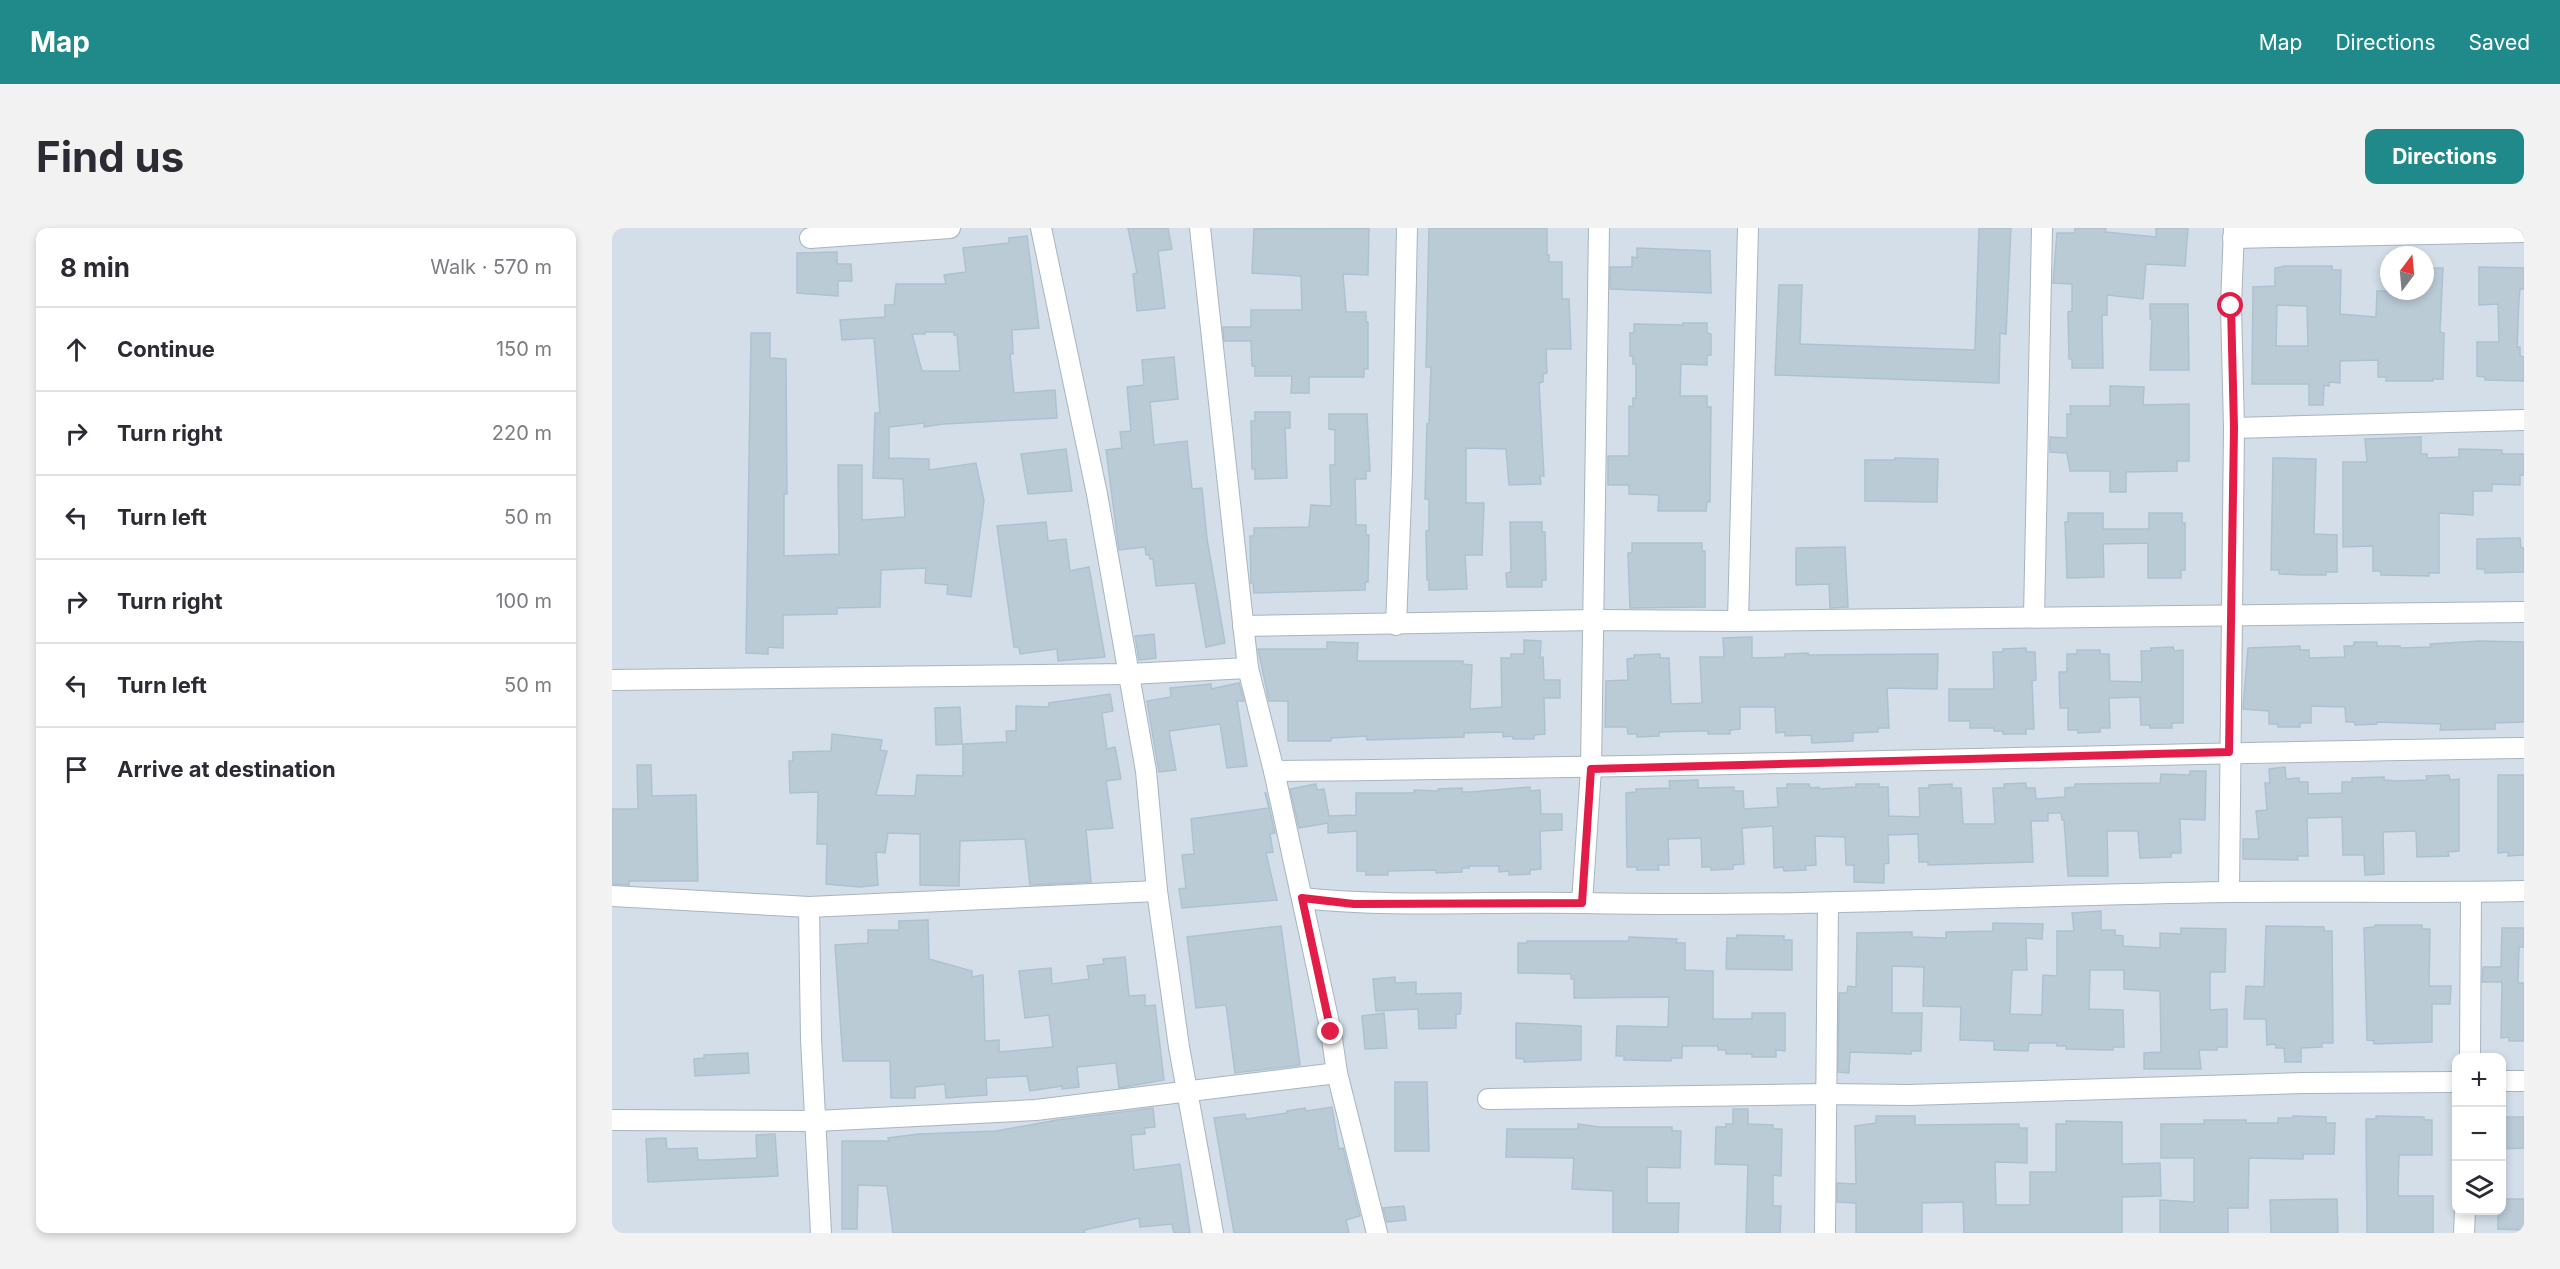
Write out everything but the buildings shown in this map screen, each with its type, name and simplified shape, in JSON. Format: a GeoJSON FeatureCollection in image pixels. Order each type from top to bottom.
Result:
{"type":"FeatureCollection","features":[{"type":"Feature","properties":{"kind":"street"},"geometry":{"type":"LineString","coordinates":[[810,238],[951,228]]}},
{"type":"Feature","properties":{"kind":"street"},"geometry":{"type":"LineString","coordinates":[[1041,228],[1097,494],[1146,771],[1157,891],[1187,1091],[1213,1233]]}},
{"type":"Feature","properties":{"kind":"street"},"geometry":{"type":"LineString","coordinates":[[1200,228],[1248,668],[1302,898],[1331,1032],[1337,1073],[1377,1233]]}},
{"type":"Feature","properties":{"kind":"street"},"geometry":{"type":"LineString","coordinates":[[1395,625],[1402,472],[1407,228]]}},
{"type":"Feature","properties":{"kind":"street"},"geometry":{"type":"LineString","coordinates":[[1582,903],[1591,769],[1599,228]]}},
{"type":"Feature","properties":{"kind":"street"},"geometry":{"type":"LineString","coordinates":[[1738,621],[1748,228]]}},
{"type":"Feature","properties":{"kind":"street"},"geometry":{"type":"LineString","coordinates":[[2034,617],[2042,228]]}},
{"type":"Feature","properties":{"kind":"street"},"geometry":{"type":"LineString","coordinates":[[2229,892],[2234,428],[2231,306],[2234,233],[2524,232]]}},
{"type":"Feature","properties":{"kind":"street"},"geometry":{"type":"LineString","coordinates":[[2234,428],[2524,420]]}},
{"type":"Feature","properties":{"kind":"street"},"geometry":{"type":"LineString","coordinates":[[1243,626],[1594,620],[1738,621],[2524,612]]}},
{"type":"Feature","properties":{"kind":"street"},"geometry":{"type":"LineString","coordinates":[[612,680],[1129,674],[1248,668]]}},
{"type":"Feature","properties":{"kind":"street"},"geometry":{"type":"LineString","coordinates":[[1274,771],[1591,769],[2229,752],[2524,748]]}},
{"type":"Feature","properties":{"kind":"street"},"geometry":{"type":"LineString","coordinates":[[612,896],[809,907],[1157,891]]}},
{"type":"Feature","properties":{"kind":"street"},"geometry":{"type":"LineString","coordinates":[[1302,898],[1354,904],[1828,903],[2229,892],[2524,891]]}},
{"type":"Feature","properties":{"kind":"street"},"geometry":{"type":"LineString","coordinates":[[2470,1053],[2471,892]]}},
{"type":"Feature","properties":{"kind":"street"},"geometry":{"type":"LineString","coordinates":[[1825,1233],[1828,903]]}},
{"type":"Feature","properties":{"kind":"street"},"geometry":{"type":"LineString","coordinates":[[809,907],[811,1039],[821,1233]]}},
{"type":"Feature","properties":{"kind":"street"},"geometry":{"type":"LineString","coordinates":[[612,1120],[816,1121],[1036,1110],[1337,1073]]}},
{"type":"Feature","properties":{"kind":"street"},"geometry":{"type":"LineString","coordinates":[[2506,1081],[2524,1081]]}},
{"type":"Feature","properties":{"kind":"street"},"geometry":{"type":"LineString","coordinates":[[1488,1099],[1909,1095],[2303,1083],[2452,1082]]}},
{"type":"Feature","properties":{"kind":"street"},"geometry":{"type":"LineString","coordinates":[[2464,1233],[2465,1215]]}},
{"type":"Feature","properties":{"kind":"shaded area"},"geometry":{"type":"Polygon","coordinates":[[[612,228],[2524,228],[2524,1233],[612,1233],[612,228]]]}},
{"type":"Feature","properties":{"kind":"route"},"geometry":{"type":"LineString","coordinates":[[1331,1032],[1302,898],[1354,904],[1582,903],[1591,769],[2229,752],[2234,428],[2231,306]]}}]}
